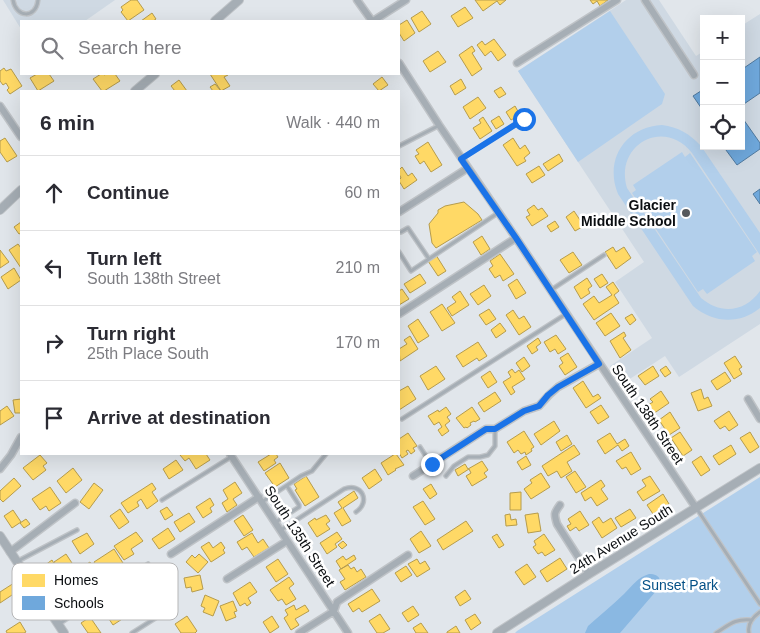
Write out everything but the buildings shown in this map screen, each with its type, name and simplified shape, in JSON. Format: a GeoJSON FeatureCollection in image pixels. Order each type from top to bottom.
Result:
{"type":"FeatureCollection","features":[{"type":"Feature","properties":{"kind":"street"},"geometry":{"type":"LineString","coordinates":[[358,0],[371,20]]}},
{"type":"Feature","properties":{"kind":"street"},"geometry":{"type":"LineString","coordinates":[[374,20],[406,0]]}},
{"type":"Feature","properties":{"kind":"street"},"geometry":{"type":"LineString","coordinates":[[517,63],[616,0]]}},
{"type":"Feature","properties":{"kind":"street"},"geometry":{"type":"LineString","coordinates":[[645,0],[694,75]]}},
{"type":"Feature","properties":{"kind":"street"},"geometry":{"type":"LineString","coordinates":[[216,20],[235,1]]}},
{"type":"Feature","properties":{"kind":"street","name":"South 138th Street"},"geometry":{"type":"LineString","coordinates":[[400,65],[461,159],[696,508]]}},
{"type":"Feature","properties":{"kind":"street"},"geometry":{"type":"LineString","coordinates":[[136,90],[154,75]]}},
{"type":"Feature","properties":{"kind":"street"},"geometry":{"type":"LineString","coordinates":[[0,106],[20,136]]}},
{"type":"Feature","properties":{"kind":"street"},"geometry":{"type":"LineString","coordinates":[[400,211],[468,168]]}},
{"type":"Feature","properties":{"kind":"street"},"geometry":{"type":"LineString","coordinates":[[0,210],[20,191]]}},
{"type":"Feature","properties":{"kind":"street"},"geometry":{"type":"LineString","coordinates":[[400,313],[516,238]]}},
{"type":"Feature","properties":{"kind":"street"},"geometry":{"type":"LineString","coordinates":[[413,476],[486,429],[495,429],[524,411],[539,406],[558,387],[599,364]]}},
{"type":"Feature","properties":{"kind":"street"},"geometry":{"type":"LineString","coordinates":[[748,400],[760,419]]}},
{"type":"Feature","properties":{"kind":"street"},"geometry":{"type":"LineString","coordinates":[[0,470],[12,455],[20,439]]}},
{"type":"Feature","properties":{"kind":"street","name":"South 135th Street"},"geometry":{"type":"LineString","coordinates":[[233,455],[260,500],[348,633]]}},
{"type":"Feature","properties":{"kind":"street","name":"24th Avenue South"},"geometry":{"type":"LineString","coordinates":[[496,633],[760,468]]}},
{"type":"Feature","properties":{"kind":"street"},"geometry":{"type":"LineString","coordinates":[[171,554],[260,500]]}},
{"type":"Feature","properties":{"kind":"street"},"geometry":{"type":"LineString","coordinates":[[10,552],[75,503]]}},
{"type":"Feature","properties":{"kind":"street"},"geometry":{"type":"LineString","coordinates":[[560,505],[554,516],[556,524],[589,574]]}},
{"type":"Feature","properties":{"kind":"street"},"geometry":{"type":"LineString","coordinates":[[0,536],[17,561]]}},
{"type":"Feature","properties":{"kind":"street"},"geometry":{"type":"LineString","coordinates":[[227,579],[288,541]]}},
{"type":"Feature","properties":{"kind":"street"},"geometry":{"type":"LineString","coordinates":[[299,633],[334,611],[337,602],[408,555]]}},
{"type":"Feature","properties":{"kind":"street"},"geometry":{"type":"LineString","coordinates":[[55,620],[64,633]]}},
{"type":"Feature","properties":{"kind":"lane"},"geometry":{"type":"LineString","coordinates":[[13,0],[16,10],[25,14],[34,10],[38,0]]}},
{"type":"Feature","properties":{"kind":"lane"},"geometry":{"type":"LineString","coordinates":[[461,159],[524,119],[528,111]]}},
{"type":"Feature","properties":{"kind":"lane"},"geometry":{"type":"LineString","coordinates":[[400,145],[439,125]]}},
{"type":"Feature","properties":{"kind":"lane"},"geometry":{"type":"LineString","coordinates":[[400,254],[411,271],[498,212]]}},
{"type":"Feature","properties":{"kind":"lane"},"geometry":{"type":"LineString","coordinates":[[400,231],[408,228],[429,259]]}},
{"type":"Feature","properties":{"kind":"lane"},"geometry":{"type":"LineString","coordinates":[[550,291],[604,255]]}},
{"type":"Feature","properties":{"kind":"lane"},"geometry":{"type":"LineString","coordinates":[[402,419],[566,314]]}},
{"type":"Feature","properties":{"kind":"lane"},"geometry":{"type":"LineString","coordinates":[[446,476],[454,466],[468,457],[488,455],[495,446],[495,429]]}},
{"type":"Feature","properties":{"kind":"lane"},"geometry":{"type":"LineString","coordinates":[[420,447],[432,464]]}},
{"type":"Feature","properties":{"kind":"lane"},"geometry":{"type":"LineString","coordinates":[[162,500],[233,455]]}},
{"type":"Feature","properties":{"kind":"lane"},"geometry":{"type":"LineString","coordinates":[[260,500],[312,471],[325,455]]}},
{"type":"Feature","properties":{"kind":"lane"},"geometry":{"type":"LineString","coordinates":[[276,522],[299,505],[287,486]]}},
{"type":"Feature","properties":{"kind":"lane"},"geometry":{"type":"LineString","coordinates":[[281,530],[350,487],[356,488],[362,494],[364,502],[361,509],[356,512]]}},
{"type":"Feature","properties":{"kind":"lane","name":"South 138th Street"},"geometry":{"type":"LineString","coordinates":[[696,508],[760,604]]}},
{"type":"Feature","properties":{"kind":"lane"},"geometry":{"type":"LineString","coordinates":[[17,561],[77,530]]}},
{"type":"Feature","properties":{"kind":"lane"},"geometry":{"type":"LineString","coordinates":[[749,633],[752,620],[760,612]]}},
{"type":"Feature","properties":{"kind":"lane"},"geometry":{"type":"LineString","coordinates":[[716,633],[739,619],[752,620]]}},
{"type":"Feature","properties":{"kind":"lane"},"geometry":{"type":"LineString","coordinates":[[58,624],[64,620]]}},
{"type":"Feature","properties":{"kind":"lane"},"geometry":{"type":"LineString","coordinates":[[132,633],[152,620]]}},
{"type":"Feature","properties":{"kind":"shaded area"},"geometry":{"type":"Polygon","coordinates":[[[3,0],[115,0],[86,20],[20,20],[20,27],[3,0]]]}},
{"type":"Feature","properties":{"kind":"shaded area","name":"Glacier Middle School"},"geometry":{"type":"Polygon","coordinates":[[[626,0],[659,0],[696,56],[700,54],[700,150],[745,150],[745,23],[760,14],[760,324],[679,377],[665,356],[622,384],[610,366],[652,338],[615,282],[644,262],[518,71],[626,0]]]}},
{"type":"Feature","properties":{"kind":"shaded area"},"geometry":{"type":"Polygon","coordinates":[[[649,574],[656,575],[660,584],[620,633],[585,633],[588,626],[635,582],[649,574]]]}},
{"type":"Feature","properties":{"kind":"green space"},"geometry":{"type":"Polygon","coordinates":[[[610,11],[665,94],[662,104],[578,162],[518,71],[610,11]]]}},
{"type":"Feature","properties":{"kind":"green space"},"geometry":{"type":"Polygon","coordinates":[[[662,125],[673,127],[693,138],[700,145],[700,150],[704,150],[760,233],[760,255],[692,153],[681,142],[668,137],[656,137],[644,141],[634,149],[628,159],[625,173],[627,188],[701,298],[717,307],[732,309],[747,303],[760,291],[760,308],[752,313],[735,319],[717,319],[693,306],[618,194],[614,181],[616,158],[628,139],[649,127],[662,125]]]}},
{"type":"Feature","properties":{"kind":"green space"},"geometry":{"type":"Polygon","coordinates":[[[682,152],[685,157],[690,153],[757,252],[752,256],[755,261],[707,294],[703,289],[698,292],[632,193],[636,190],[633,185],[682,152]]]}},
{"type":"Feature","properties":{"kind":"green space","name":"Sunset Park"},"geometry":{"type":"Polygon","coordinates":[[[760,477],[760,633],[515,633],[517,631],[760,477]]]}},
{"type":"Feature","properties":{"kind":"place","name":"Glacier Middle School"},"geometry":{"type":"Point","coordinates":[686,213]}},
{"type":"Feature","properties":{"kind":"route"},"geometry":{"type":"LineString","coordinates":[[432,464],[486,429],[495,429],[524,411],[539,406],[558,387],[599,364],[516,238],[461,159],[524,119]]}}]}
